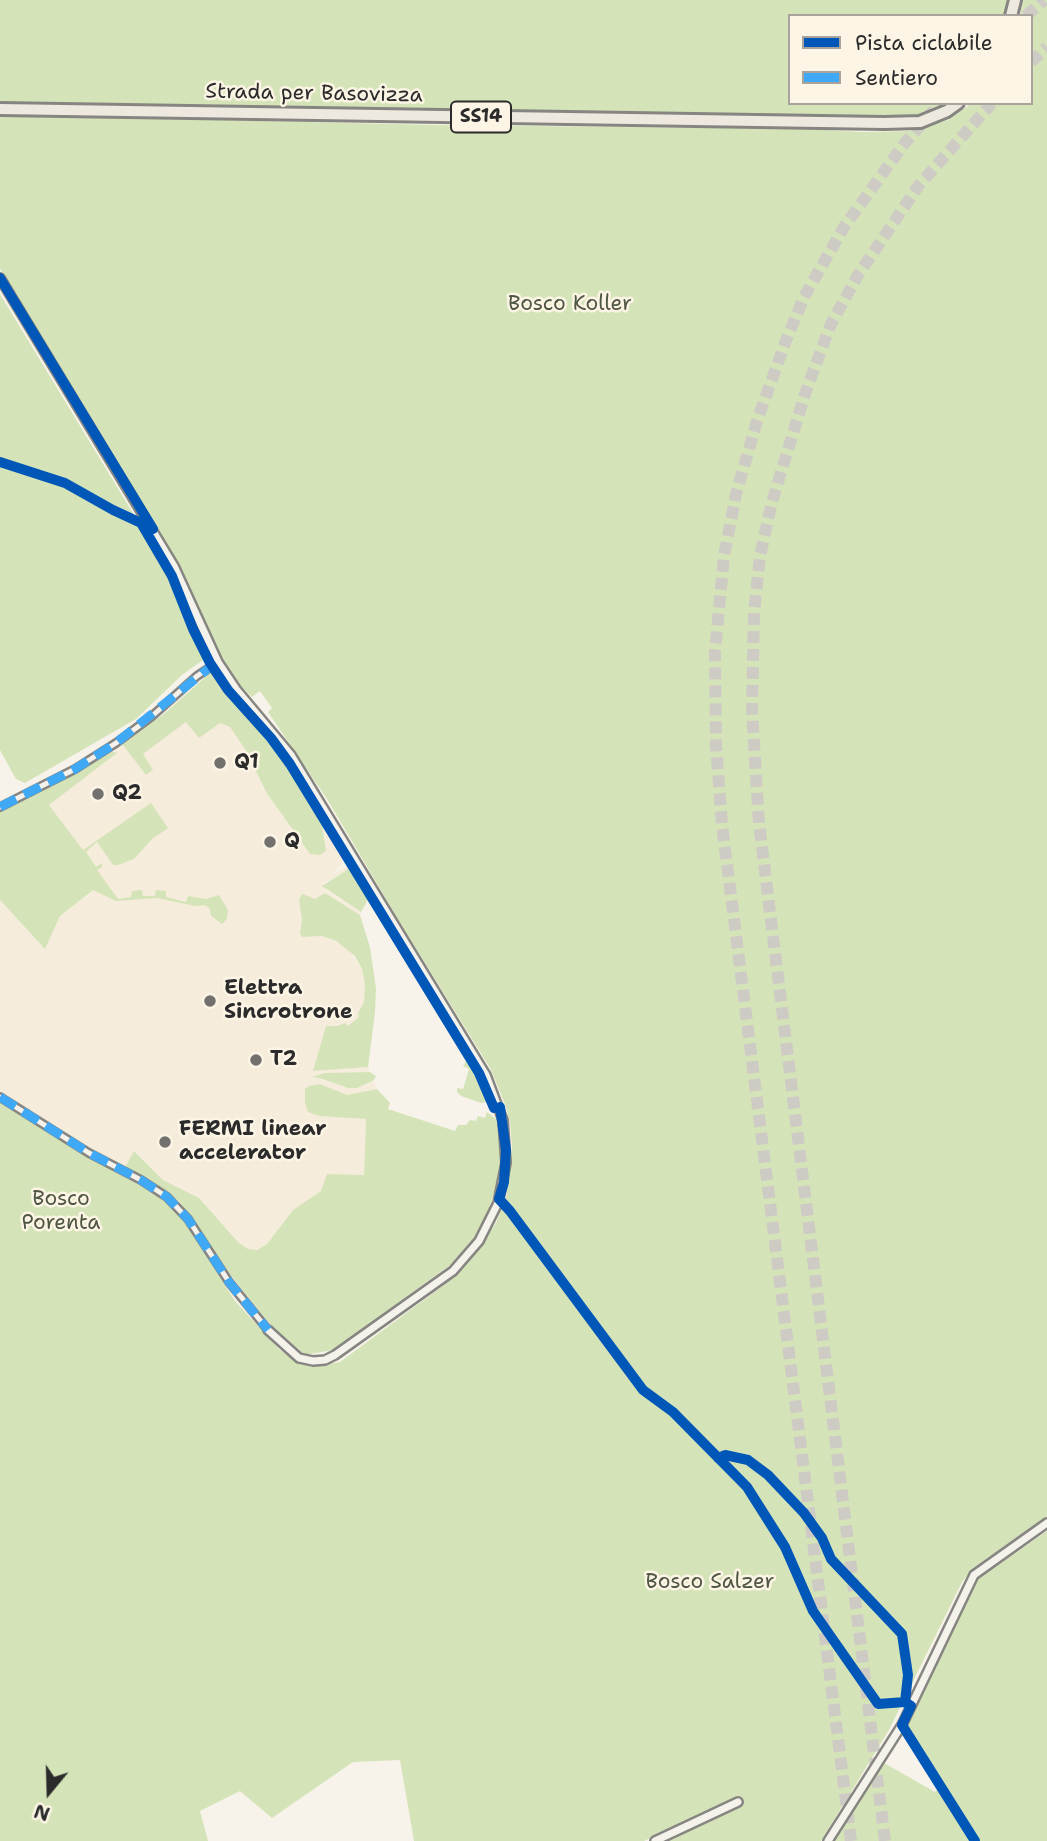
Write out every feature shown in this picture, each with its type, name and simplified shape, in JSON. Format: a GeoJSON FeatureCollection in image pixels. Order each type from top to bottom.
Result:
{"type":"FeatureCollection","features":[{"type":"Feature","properties":{"kind":"main road","name":"Strada per Basovizza"},"geometry":{"type":"LineString","coordinates":[[0,109],[884,124],[920,122],[955,105]]}},
{"type":"Feature","properties":{"kind":"street"},"geometry":{"type":"LineString","coordinates":[[0,278],[174,566],[218,662],[236,689],[291,755],[473,1054],[495,1094],[506,1137],[504,1182],[493,1216],[479,1241],[453,1270],[335,1355],[325,1360],[308,1361],[299,1358],[268,1330],[229,1282],[188,1219],[167,1197],[89,1153],[0,1097]]}},
{"type":"Feature","properties":{"kind":"street"},"geometry":{"type":"LineString","coordinates":[[0,807],[75,769],[116,743],[218,662]]}},
{"type":"Feature","properties":{"kind":"street"},"geometry":{"type":"LineString","coordinates":[[828,1841],[902,1726],[974,1575],[1047,1524]]}},
{"type":"Feature","properties":{"kind":"street"},"geometry":{"type":"LineString","coordinates":[[655,1841],[738,1802]]}},
{"type":"Feature","properties":{"kind":"shaded area"},"geometry":{"type":"Polygon","coordinates":[[[186,722],[220,722],[231,727],[247,752],[266,792],[310,854],[325,838],[322,825],[345,860],[342,859],[342,864],[331,876],[348,865],[350,868],[323,884],[327,891],[361,912],[360,915],[325,893],[302,919],[300,933],[307,937],[322,936],[348,948],[362,969],[365,984],[364,1002],[358,1012],[360,1017],[348,1026],[326,1026],[314,1070],[368,1067],[370,1072],[324,1073],[313,1077],[348,1088],[367,1085],[373,1081],[377,1089],[356,1095],[347,1095],[320,1084],[319,1116],[366,1119],[364,1176],[327,1174],[322,1191],[293,1210],[267,1244],[257,1250],[248,1249],[238,1242],[199,1198],[163,1180],[135,1151],[125,1167],[0,1092],[0,900],[45,949],[60,916],[93,890],[108,895],[49,804],[116,754],[114,751],[122,744],[146,775],[143,753],[186,722]]]}},
{"type":"Feature","properties":{"kind":"green space"},"geometry":{"type":"Polygon","coordinates":[[[0,0],[1009,0],[1006,14],[788,14],[788,105],[943,105],[916,116],[837,117],[0,102],[0,0]]]}},
{"type":"Feature","properties":{"kind":"green space"},"geometry":{"type":"Polygon","coordinates":[[[1023,0],[1047,0],[1047,1516],[973,1568],[962,1582],[889,1730],[821,1841],[658,1841],[738,1806],[742,1803],[738,1798],[644,1841],[414,1841],[400,1760],[353,1762],[272,1818],[240,1791],[200,1811],[208,1841],[0,1841],[0,1103],[91,1159],[156,1193],[181,1216],[235,1301],[280,1350],[300,1363],[318,1366],[340,1362],[448,1282],[468,1263],[496,1223],[506,1198],[512,1147],[505,1104],[490,1068],[327,799],[268,712],[272,708],[260,691],[252,697],[234,679],[216,649],[177,560],[0,269],[0,115],[437,125],[910,131],[948,120],[969,105],[1033,105],[1033,14],[1020,14],[1023,0]]]}},
{"type":"Feature","properties":{"kind":"green space"},"geometry":{"type":"Polygon","coordinates":[[[0,294],[162,561],[204,656],[203,660],[182,675],[136,719],[25,783],[16,779],[0,750],[0,294]]]}},
{"type":"Feature","properties":{"kind":"green space"},"geometry":{"type":"Polygon","coordinates":[[[211,672],[285,763],[322,825],[326,851],[320,855],[310,854],[266,792],[247,752],[230,727],[220,723],[199,738],[186,722],[143,754],[153,770],[146,775],[122,744],[165,713],[211,672]]]}},
{"type":"Feature","properties":{"kind":"green space"},"geometry":{"type":"Polygon","coordinates":[[[111,751],[117,753],[49,805],[83,850],[151,803],[168,828],[152,839],[134,859],[118,865],[113,865],[97,842],[86,852],[96,867],[102,863],[102,867],[97,870],[118,899],[131,897],[132,891],[142,890],[143,896],[155,896],[156,890],[166,891],[166,897],[186,902],[188,896],[206,899],[219,895],[228,910],[227,919],[222,924],[211,916],[210,909],[205,905],[195,906],[157,898],[116,901],[93,890],[60,916],[45,949],[0,900],[0,811],[111,751]]]}},
{"type":"Feature","properties":{"kind":"green space"},"geometry":{"type":"Polygon","coordinates":[[[350,868],[369,898],[361,912],[322,886],[350,868]]]}},
{"type":"Feature","properties":{"kind":"green space"},"geometry":{"type":"Polygon","coordinates":[[[325,893],[360,915],[370,947],[376,989],[368,1067],[313,1071],[326,1026],[345,1023],[348,1026],[359,1017],[358,1013],[364,1002],[365,984],[362,969],[355,956],[336,941],[322,936],[302,937],[300,933],[301,896],[303,894],[315,899],[325,893]]]}},
{"type":"Feature","properties":{"kind":"green space"},"geometry":{"type":"Polygon","coordinates":[[[466,1061],[484,1089],[489,1100],[486,1102],[481,1103],[457,1092],[457,1088],[463,1089],[469,1069],[463,1066],[466,1061]]]}},
{"type":"Feature","properties":{"kind":"green space"},"geometry":{"type":"Polygon","coordinates":[[[370,1072],[376,1076],[373,1081],[357,1088],[348,1088],[312,1077],[324,1073],[370,1072]]]}},
{"type":"Feature","properties":{"kind":"green space"},"geometry":{"type":"Polygon","coordinates":[[[320,1084],[347,1095],[377,1089],[390,1103],[388,1109],[455,1131],[458,1125],[466,1125],[470,1120],[476,1121],[478,1116],[485,1118],[487,1112],[497,1120],[501,1163],[486,1217],[471,1243],[454,1262],[333,1350],[305,1355],[270,1324],[225,1268],[179,1201],[125,1167],[134,1151],[163,1180],[199,1198],[238,1242],[248,1249],[257,1250],[267,1244],[293,1210],[321,1191],[327,1174],[364,1175],[366,1119],[319,1116],[308,1112],[305,1089],[320,1084]]]}},
{"type":"Feature","properties":{"kind":"green space"},"geometry":{"type":"Polygon","coordinates":[[[1047,1531],[1047,1841],[834,1841],[884,1763],[935,1792],[942,1785],[907,1727],[975,1581],[1047,1531]]]}},
{"type":"Feature","properties":{"kind":"tunnel"},"geometry":{"type":"LineString","coordinates":[[1028,14],[1044,0]]}},
{"type":"Feature","properties":{"kind":"tunnel"},"geometry":{"type":"LineString","coordinates":[[1033,60],[1047,47]]}},
{"type":"Feature","properties":{"kind":"tunnel"},"geometry":{"type":"LineString","coordinates":[[851,1841],[722,825],[716,745],[715,651],[724,556],[736,494],[757,421],[785,343],[804,297],[844,227],[904,144],[938,105]]}},
{"type":"Feature","properties":{"kind":"tunnel"},"geometry":{"type":"LineString","coordinates":[[885,1841],[759,823],[752,710],[754,613],[760,556],[772,502],[806,391],[831,324],[858,275],[919,185],[990,105]]}},
{"type":"Feature","properties":{"kind":"marked path"},"geometry":{"type":"LineString","coordinates":[[0,807],[75,769],[116,743],[215,663]]}},
{"type":"Feature","properties":{"kind":"marked path"},"geometry":{"type":"LineString","coordinates":[[0,1097],[89,1153],[167,1197],[188,1219],[229,1282],[268,1330]]}},
{"type":"Feature","properties":{"kind":"cycle path"},"geometry":{"type":"LineString","coordinates":[[0,278],[153,529]]}},
{"type":"Feature","properties":{"kind":"cycle path"},"geometry":{"type":"LineString","coordinates":[[0,462],[65,483],[141,523],[172,576],[210,663],[228,690],[271,738],[290,764],[479,1073],[494,1108]]}},
{"type":"Feature","properties":{"kind":"cycle path"},"geometry":{"type":"LineString","coordinates":[[500,1107],[506,1150],[504,1182],[499,1199],[643,1390],[673,1412],[747,1487],[785,1547],[813,1611],[878,1704],[905,1702],[911,1706],[902,1725],[975,1841]]}},
{"type":"Feature","properties":{"kind":"cycle path"},"geometry":{"type":"LineString","coordinates":[[718,1458],[725,1455],[748,1460],[768,1475],[804,1513],[822,1538],[831,1559],[902,1634],[908,1675],[905,1702]]}},
{"type":"Feature","properties":{"kind":"place","name":"Q1"},"geometry":{"type":"Point","coordinates":[220,763]}},
{"type":"Feature","properties":{"kind":"place","name":"Q2"},"geometry":{"type":"Point","coordinates":[98,794]}},
{"type":"Feature","properties":{"kind":"place","name":"Q"},"geometry":{"type":"Point","coordinates":[270,842]}},
{"type":"Feature","properties":{"kind":"place","name":"Elettra Sincrotrone"},"geometry":{"type":"Point","coordinates":[210,1001]}},
{"type":"Feature","properties":{"kind":"place","name":"T2"},"geometry":{"type":"Point","coordinates":[256,1060]}},
{"type":"Feature","properties":{"kind":"place","name":"FERMI linear accelerator"},"geometry":{"type":"Point","coordinates":[165,1142]}},
{"type":"Feature","properties":{"kind":"park label","name":"Bosco Koller"},"geometry":{"type":"Point","coordinates":[570,305]}},
{"type":"Feature","properties":{"kind":"park label","name":"Bosco Porenta"},"geometry":{"type":"Point","coordinates":[61,1212]}},
{"type":"Feature","properties":{"kind":"park label","name":"Bosco Salzer"},"geometry":{"type":"Point","coordinates":[710,1583]}}]}
